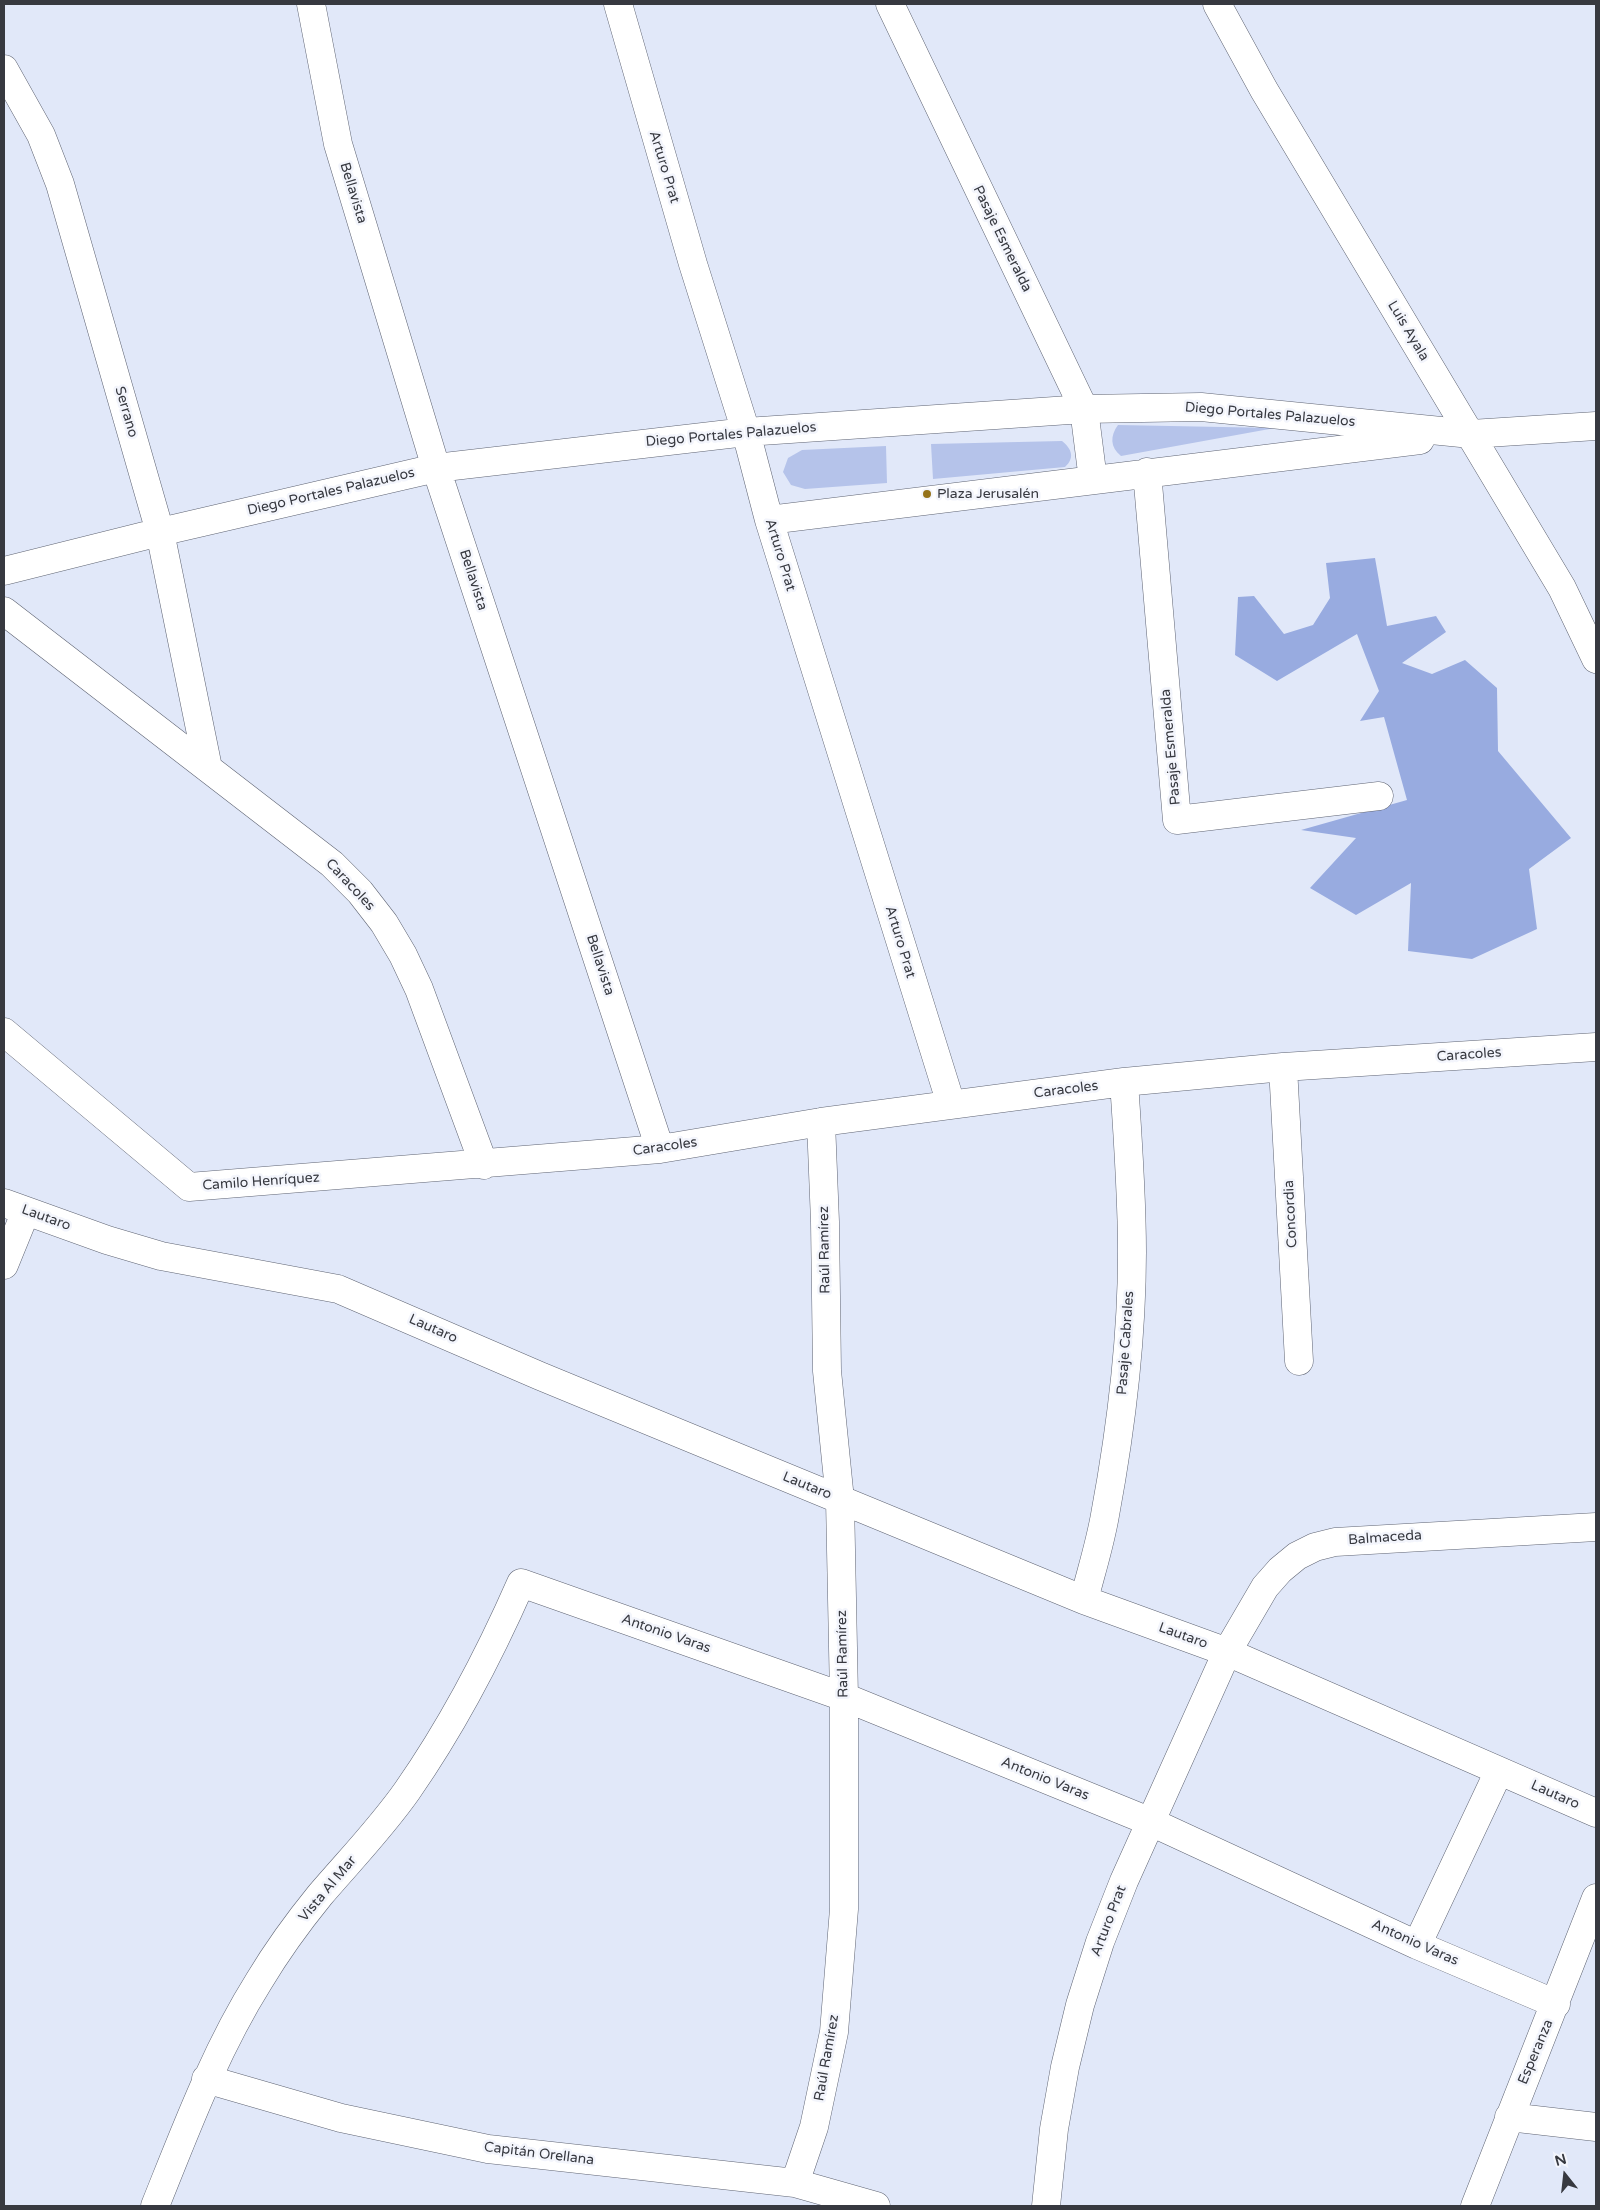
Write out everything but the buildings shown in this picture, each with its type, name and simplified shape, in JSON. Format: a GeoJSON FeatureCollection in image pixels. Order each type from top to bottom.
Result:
{"type":"FeatureCollection","features":[{"type":"Feature","properties":{"kind":"street","name":"Bellavista"},"geometry":{"type":"LineString","coordinates":[[311,4],[338,144],[436,468],[660,1149]]}},
{"type":"Feature","properties":{"kind":"street","name":"Arturo Prat"},"geometry":{"type":"LineString","coordinates":[[618,4],[690,254],[746,432],[768,520],[951,1104]]}},
{"type":"Feature","properties":{"kind":"street","name":"Pasaje Esmeralda"},"geometry":{"type":"LineString","coordinates":[[890,4],[1084,409],[1093,480]]}},
{"type":"Feature","properties":{"kind":"street","name":"Luis Ayala"},"geometry":{"type":"LineString","coordinates":[[1217,4],[1264,90],[1562,588],[1596,659]]}},
{"type":"Feature","properties":{"kind":"street","name":"Serrano"},"geometry":{"type":"LineString","coordinates":[[4,70],[40,135],[60,184],[160,532],[208,768]]}},
{"type":"Feature","properties":{"kind":"street","name":"Diego Portales Palazuelos"},"geometry":{"type":"LineString","coordinates":[[4,571],[160,532],[436,468],[746,432],[1084,409],[1201,407],[1471,434]]}},
{"type":"Feature","properties":{"kind":"street","name":"Diego Portales Palazuelos"},"geometry":{"type":"LineString","coordinates":[[768,520],[1147,472],[1471,434],[1596,426]]}},
{"type":"Feature","properties":{"kind":"street","name":"Pasaje Esmeralda"},"geometry":{"type":"LineString","coordinates":[[1147,472],[1177,820],[1379,796]]}},
{"type":"Feature","properties":{"kind":"street","name":"Caracoles"},"geometry":{"type":"LineString","coordinates":[[4,611],[332,864],[360,892],[384,923],[404,955],[419,989],[484,1164],[660,1149],[821,1122],[1124,1082],[1284,1067],[1596,1046]]}},
{"type":"Feature","properties":{"kind":"street","name":"Camilo Henríquez"},"geometry":{"type":"LineString","coordinates":[[4,1032],[190,1187],[484,1164]]}},
{"type":"Feature","properties":{"kind":"street","name":"Concordia"},"geometry":{"type":"LineString","coordinates":[[1284,1067],[1299,1361]]}},
{"type":"Feature","properties":{"kind":"street","name":"Pasaje Cabrales"},"geometry":{"type":"LineString","coordinates":[[1084,1600],[1105,1517],[1119,1429],[1128,1340],[1132,1235],[1130,1168],[1124,1082]]}},
{"type":"Feature","properties":{"kind":"street","name":"Raúl Ramírez"},"geometry":{"type":"LineString","coordinates":[[795,2182],[814,2127],[834,2032],[844,1909],[844,1697],[840,1500],[827,1371],[825,1222],[821,1122]]}},
{"type":"Feature","properties":{"kind":"street","name":"Lautaro"},"geometry":{"type":"LineString","coordinates":[[15,1207],[161,1256],[338,1289],[540,1376],[1084,1600],[1227,1652],[1596,1813]]}},
{"type":"Feature","properties":{"kind":"street"},"geometry":{"type":"LineString","coordinates":[[4,1265],[15,1207]]}},
{"type":"Feature","properties":{"kind":"street","name":"Balmaceda"},"geometry":{"type":"LineString","coordinates":[[1227,1652],[1265,1587],[1292,1561],[1315,1547],[1354,1539],[1596,1527]]}},
{"type":"Feature","properties":{"kind":"street","name":"Antonio Varas"},"geometry":{"type":"LineString","coordinates":[[521,1583],[844,1697],[1151,1822],[1417,1945],[1556,2004]]}},
{"type":"Feature","properties":{"kind":"street","name":"Vista Al Mar"},"geometry":{"type":"LineString","coordinates":[[155,2206],[206,2079],[235,2021],[259,1980],[288,1937],[320,1896],[365,1845],[407,1791],[444,1735],[473,1686],[521,1583]]}},
{"type":"Feature","properties":{"kind":"street","name":"Arturo Prat"},"geometry":{"type":"LineString","coordinates":[[1046,2206],[1054,2129],[1065,2067],[1080,2005],[1103,1934],[1124,1881],[1227,1652]]}},
{"type":"Feature","properties":{"kind":"street"},"geometry":{"type":"LineString","coordinates":[[1417,1945],[1499,1771]]}},
{"type":"Feature","properties":{"kind":"street","name":"Esperanza"},"geometry":{"type":"LineString","coordinates":[[1475,2206],[1509,2117],[1556,2004],[1596,1898]]}},
{"type":"Feature","properties":{"kind":"street","name":"Capitán Orellana"},"geometry":{"type":"LineString","coordinates":[[206,2079],[341,2118],[488,2149],[795,2182],[876,2206]]}},
{"type":"Feature","properties":{"kind":"street"},"geometry":{"type":"LineString","coordinates":[[1509,2117],[1596,2127]]}},
{"type":"Feature","properties":{"kind":"shaded area"},"geometry":{"type":"Polygon","coordinates":[[[1118,425],[1275,428],[1121,456],[1117,453],[1112,441],[1118,425]]]}},
{"type":"Feature","properties":{"kind":"shaded area"},"geometry":{"type":"Polygon","coordinates":[[[1062,441],[1068,447],[1071,454],[1070,460],[1065,467],[933,479],[931,444],[1062,441]]]}},
{"type":"Feature","properties":{"kind":"shaded area"},"geometry":{"type":"Polygon","coordinates":[[[886,446],[887,483],[805,489],[791,485],[783,472],[788,458],[802,450],[886,446]]]}},
{"type":"Feature","properties":{"kind":"shaded area"},"geometry":{"type":"Polygon","coordinates":[[[1375,558],[1387,626],[1436,616],[1446,632],[1402,663],[1432,674],[1465,660],[1497,688],[1498,751],[1571,838],[1529,869],[1537,929],[1472,959],[1408,951],[1411,883],[1356,915],[1310,888],[1356,838],[1301,830],[1407,800],[1384,717],[1360,721],[1379,691],[1357,634],[1277,681],[1235,655],[1238,597],[1254,596],[1284,634],[1313,625],[1330,598],[1326,563],[1375,558]]]}},
{"type":"Feature","properties":{"kind":"place","name":"Plaza Jerusalén"},"geometry":{"type":"Point","coordinates":[927,494]}}]}
